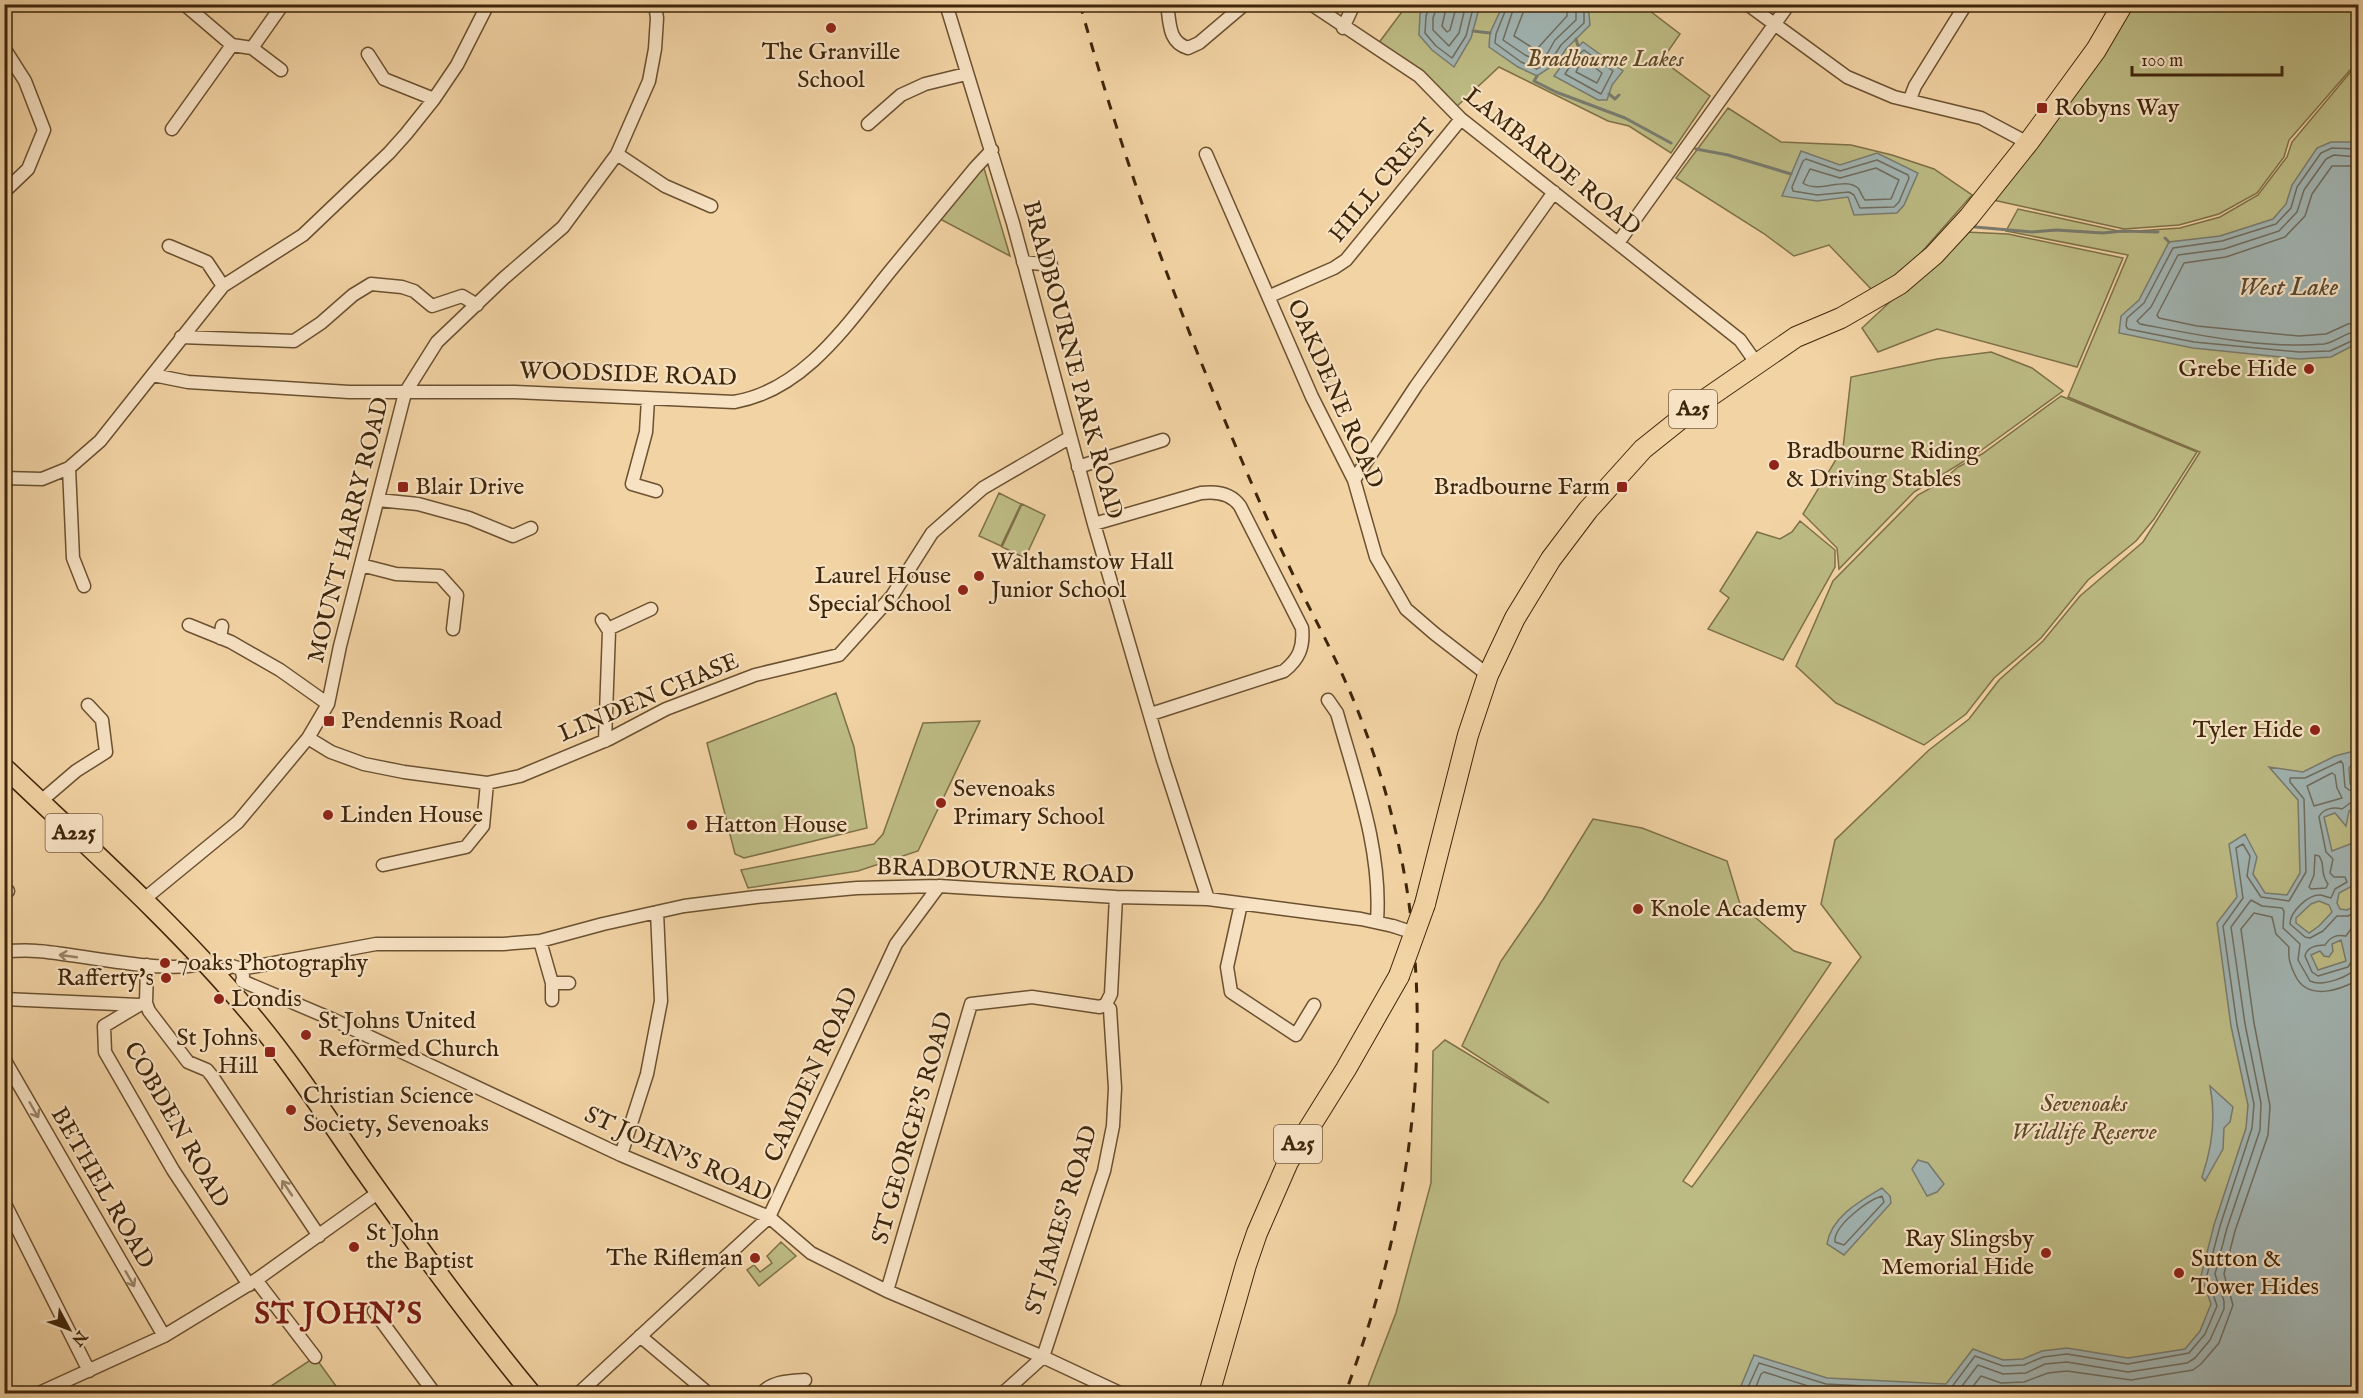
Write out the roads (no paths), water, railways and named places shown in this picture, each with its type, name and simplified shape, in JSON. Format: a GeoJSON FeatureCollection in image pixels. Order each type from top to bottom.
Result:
{"type":"FeatureCollection","features":[{"type":"Feature","properties":{"kind":"highway","name":"A25"},"geometry":{"type":"LineString","coordinates":[[1209,1394],[1246,1265],[1287,1162],[1346,1069],[1399,976],[1425,904],[1468,735],[1488,675],[1515,618],[1551,559],[1588,510],[1643,449],[1703,401],[1796,338],[1841,318],[1899,284],[1935,255],[1969,217],[2028,143],[2096,50],[2123,4]]}},
{"type":"Feature","properties":{"kind":"main road","name":"A225"},"geometry":{"type":"LineString","coordinates":[[4,767],[143,900],[210,968],[238,981],[285,1058],[379,1192],[490,1342],[532,1394]]}},
{"type":"Feature","properties":{"kind":"street"},"geometry":{"type":"LineString","coordinates":[[184,4],[232,45],[252,48],[281,70]]}},
{"type":"Feature","properties":{"kind":"street"},"geometry":{"type":"LineString","coordinates":[[252,48],[283,4]]}},
{"type":"Feature","properties":{"kind":"street"},"geometry":{"type":"LineString","coordinates":[[4,478],[42,478],[69,468],[100,441],[223,286],[303,235],[389,153],[434,99],[457,65],[488,4]]}},
{"type":"Feature","properties":{"kind":"street","name":"MOUNT HARRY ROAD"},"geometry":{"type":"LineString","coordinates":[[143,900],[238,822],[308,738],[328,704],[340,646],[405,393],[437,342],[563,227],[617,154],[649,81],[655,48],[657,18],[655,4]]}},
{"type":"Feature","properties":{"kind":"street","name":"BRADBOURNE PARK ROAD"},"geometry":{"type":"LineString","coordinates":[[946,4],[966,74],[992,150],[1069,438],[1163,760],[1208,899]]}},
{"type":"Feature","properties":{"kind":"street"},"geometry":{"type":"LineString","coordinates":[[1167,4],[1174,40],[1179,45],[1188,48],[1199,44],[1245,4]]}},
{"type":"Feature","properties":{"kind":"street","name":"LAMBARDE ROAD"},"geometry":{"type":"LineString","coordinates":[[1311,4],[1343,28],[1412,70],[1431,86],[1461,119],[1740,340],[1757,363]]}},
{"type":"Feature","properties":{"kind":"street"},"geometry":{"type":"LineString","coordinates":[[1343,28],[1354,4]]}},
{"type":"Feature","properties":{"kind":"street"},"geometry":{"type":"LineString","coordinates":[[1747,4],[1847,77],[1894,97],[1910,99],[1981,118],[2028,143]]}},
{"type":"Feature","properties":{"kind":"street"},"geometry":{"type":"LineString","coordinates":[[1618,243],[1789,4]]}},
{"type":"Feature","properties":{"kind":"street"},"geometry":{"type":"LineString","coordinates":[[1910,99],[1915,86],[1966,4]]}},
{"type":"Feature","properties":{"kind":"street"},"geometry":{"type":"LineString","coordinates":[[172,129],[232,45]]}},
{"type":"Feature","properties":{"kind":"street"},"geometry":{"type":"LineString","coordinates":[[4,48],[25,81],[44,130],[28,169],[4,192]]}},
{"type":"Feature","properties":{"kind":"street"},"geometry":{"type":"LineString","coordinates":[[368,54],[384,79],[434,99]]}},
{"type":"Feature","properties":{"kind":"street"},"geometry":{"type":"LineString","coordinates":[[868,124],[900,95],[925,84],[966,74]]}},
{"type":"Feature","properties":{"kind":"street","name":"HILL CREST"},"geometry":{"type":"LineString","coordinates":[[1270,296],[1334,268],[1346,260],[1461,119]]}},
{"type":"Feature","properties":{"kind":"street","name":"WOODSIDE ROAD"},"geometry":{"type":"LineString","coordinates":[[153,375],[188,382],[317,390],[405,393],[516,392],[734,402],[755,398],[797,375],[820,354],[992,150]]}},
{"type":"Feature","properties":{"kind":"street"},"geometry":{"type":"LineString","coordinates":[[617,154],[665,186],[711,206]]}},
{"type":"Feature","properties":{"kind":"street","name":"OAKDENE ROAD"},"geometry":{"type":"LineString","coordinates":[[1206,154],[1270,296],[1312,397],[1354,480],[1376,557],[1406,609],[1488,675]]}},
{"type":"Feature","properties":{"kind":"street"},"geometry":{"type":"LineString","coordinates":[[1354,480],[1416,386],[1554,192]]}},
{"type":"Feature","properties":{"kind":"street"},"geometry":{"type":"LineString","coordinates":[[170,246],[207,262],[223,286]]}},
{"type":"Feature","properties":{"kind":"street"},"geometry":{"type":"LineString","coordinates":[[1023,262],[1051,265]]}},
{"type":"Feature","properties":{"kind":"street"},"geometry":{"type":"LineString","coordinates":[[181,337],[294,342],[321,323],[353,295],[371,284],[414,291],[432,306],[462,296],[477,305]]}},
{"type":"Feature","properties":{"kind":"street"},"geometry":{"type":"LineString","coordinates":[[648,399],[646,432],[632,484],[656,491]]}},
{"type":"Feature","properties":{"kind":"street","name":"LINDEN CHASE"},"geometry":{"type":"LineString","coordinates":[[308,738],[331,752],[364,764],[404,772],[488,783],[520,776],[605,741],[666,708],[755,675],[839,655],[892,596],[932,533],[983,488],[1069,438]]}},
{"type":"Feature","properties":{"kind":"street"},"geometry":{"type":"LineString","coordinates":[[1078,467],[1163,440]]}},
{"type":"Feature","properties":{"kind":"street"},"geometry":{"type":"LineString","coordinates":[[69,468],[73,558],[84,586]]}},
{"type":"Feature","properties":{"kind":"street"},"geometry":{"type":"LineString","coordinates":[[1094,524],[1202,493],[1215,492],[1230,496],[1240,506],[1302,628],[1301,651],[1284,671],[1151,714]]}},
{"type":"Feature","properties":{"kind":"street"},"geometry":{"type":"LineString","coordinates":[[378,500],[418,504],[469,518],[513,536],[531,528]]}},
{"type":"Feature","properties":{"kind":"street"},"geometry":{"type":"LineString","coordinates":[[361,565],[396,574],[442,571],[457,596],[453,629]]}},
{"type":"Feature","properties":{"kind":"street"},"geometry":{"type":"LineString","coordinates":[[605,741],[605,625],[651,609]]}},
{"type":"Feature","properties":{"kind":"street"},"geometry":{"type":"LineString","coordinates":[[189,625],[221,632],[231,642],[280,670],[328,704]]}},
{"type":"Feature","properties":{"kind":"street"},"geometry":{"type":"LineString","coordinates":[[1328,700],[1337,713],[1372,841],[1379,897],[1377,921]]}},
{"type":"Feature","properties":{"kind":"street"},"geometry":{"type":"LineString","coordinates":[[41,801],[76,771],[106,752],[102,720],[88,705]]}},
{"type":"Feature","properties":{"kind":"street"},"geometry":{"type":"LineString","coordinates":[[383,865],[466,846],[483,826],[488,783]]}},
{"type":"Feature","properties":{"kind":"street","name":"BRADBOURNE ROAD"},"geometry":{"type":"LineString","coordinates":[[4,951],[38,951],[147,965],[210,968],[232,966],[238,981],[376,944],[503,944],[540,940],[657,912],[756,897],[857,888],[939,886],[1116,897],[1208,899],[1377,921],[1414,933]]}},
{"type":"Feature","properties":{"kind":"street","name":"CAMDEN ROAD"},"geometry":{"type":"LineString","coordinates":[[578,1394],[769,1217],[896,944],[939,886]]}},
{"type":"Feature","properties":{"kind":"street"},"geometry":{"type":"LineString","coordinates":[[1106,1005],[1111,994],[1116,897]]}},
{"type":"Feature","properties":{"kind":"street"},"geometry":{"type":"LineString","coordinates":[[1241,904],[1227,967],[1231,992],[1296,1035],[1314,1005]]}},
{"type":"Feature","properties":{"kind":"street"},"geometry":{"type":"LineString","coordinates":[[621,1155],[647,1074],[661,1000],[657,912]]}},
{"type":"Feature","properties":{"kind":"street"},"geometry":{"type":"LineString","coordinates":[[540,940],[552,983],[552,1000]]}},
{"type":"Feature","properties":{"kind":"street","name":"COBDEN ROAD"},"geometry":{"type":"LineString","coordinates":[[147,965],[142,1004],[104,1026],[105,1052],[173,1170],[252,1282]]}},
{"type":"Feature","properties":{"kind":"street","name":"ST JOHN'S ROAD"},"geometry":{"type":"LineString","coordinates":[[238,981],[334,1020],[621,1155],[769,1217],[811,1253],[887,1292],[1043,1357],[1122,1394]]}},
{"type":"Feature","properties":{"kind":"street"},"geometry":{"type":"LineString","coordinates":[[552,983],[569,984]]}},
{"type":"Feature","properties":{"kind":"street","name":"ST GEORGE'S ROAD"},"geometry":{"type":"LineString","coordinates":[[887,1292],[971,1004],[1032,997],[1106,1005]]}},
{"type":"Feature","properties":{"kind":"street"},"geometry":{"type":"LineString","coordinates":[[4,999],[142,1004],[188,1062],[207,1070],[212,1076],[319,1236]]}},
{"type":"Feature","properties":{"kind":"street","name":"ST JAMES' ROAD"},"geometry":{"type":"LineString","coordinates":[[1002,1394],[1043,1357],[1104,1171],[1113,1126],[1115,1088],[1110,1009],[1106,1005]]}},
{"type":"Feature","properties":{"kind":"street","name":"BETHEL ROAD"},"geometry":{"type":"LineString","coordinates":[[4,1059],[164,1336]]}},
{"type":"Feature","properties":{"kind":"street"},"geometry":{"type":"LineString","coordinates":[[37,1394],[164,1336],[252,1282],[379,1192]]}},
{"type":"Feature","properties":{"kind":"street"},"geometry":{"type":"LineString","coordinates":[[4,1202],[89,1371]]}},
{"type":"Feature","properties":{"kind":"street"},"geometry":{"type":"LineString","coordinates":[[252,1282],[315,1357]]}},
{"type":"Feature","properties":{"kind":"street"},"geometry":{"type":"LineString","coordinates":[[374,1311],[435,1394]]}},
{"type":"Feature","properties":{"kind":"street"},"geometry":{"type":"LineString","coordinates":[[640,1336],[710,1394]]}},
{"type":"Feature","properties":{"kind":"street"},"geometry":{"type":"LineString","coordinates":[[761,1394],[766,1388],[780,1382],[805,1380]]}},
{"type":"Feature","properties":{"kind":"water"},"geometry":{"type":"Polygon","coordinates":[[[1426,4],[1480,5],[1471,38],[1454,67],[1432,50],[1419,35],[1420,14],[1426,4]]]}},
{"type":"Feature","properties":{"kind":"water"},"geometry":{"type":"Polygon","coordinates":[[[1588,4],[1590,25],[1566,49],[1557,63],[1537,76],[1518,67],[1489,47],[1490,33],[1503,5],[1588,4]]]}},
{"type":"Feature","properties":{"kind":"water"},"geometry":{"type":"Polygon","coordinates":[[[1583,42],[1623,71],[1612,85],[1607,100],[1598,100],[1554,76],[1570,54],[1583,42]]]}},
{"type":"Feature","properties":{"kind":"water","name":"West Lake"},"geometry":{"type":"Polygon","coordinates":[[[2331,142],[2358,142],[2358,343],[2331,357],[2299,359],[2193,348],[2119,333],[2121,316],[2139,300],[2169,242],[2220,236],[2273,219],[2286,204],[2292,185],[2317,148],[2331,142]]]}},
{"type":"Feature","properties":{"kind":"water"},"geometry":{"type":"Polygon","coordinates":[[[1801,151],[1840,165],[1877,153],[1918,173],[1904,205],[1897,213],[1854,215],[1848,197],[1817,201],[1782,196],[1801,151]]]}},
{"type":"Feature","properties":{"kind":"water"},"geometry":{"type":"Polygon","coordinates":[[[2358,750],[2358,761],[2349,768],[2350,784],[2358,786],[2358,809],[2357,806],[2349,811],[2346,826],[2335,813],[2324,817],[2332,851],[2358,841],[2358,865],[2355,866],[2355,873],[2358,875],[2358,892],[2350,887],[2339,893],[2337,903],[2340,909],[2347,910],[2358,904],[2358,934],[2354,934],[2354,951],[2358,954],[2358,1393],[1738,1393],[1754,1355],[1827,1378],[1946,1384],[1973,1349],[2003,1360],[2023,1359],[2042,1351],[2067,1348],[2128,1358],[2185,1349],[2200,1331],[2211,1304],[2201,1276],[2214,1225],[2246,1128],[2248,1105],[2231,1026],[2217,923],[2237,897],[2229,844],[2245,834],[2257,857],[2253,874],[2265,893],[2287,895],[2300,873],[2298,800],[2269,767],[2303,772],[2335,756],[2358,750]],[[2319,901],[2311,904],[2296,918],[2296,923],[2309,933],[2332,912],[2329,905],[2319,901]],[[2341,940],[2332,944],[2333,951],[2329,957],[2324,956],[2320,951],[2311,955],[2318,970],[2346,961],[2341,940]]]}},
{"type":"Feature","properties":{"kind":"water"},"geometry":{"type":"Polygon","coordinates":[[[2210,1086],[2233,1107],[2230,1122],[2224,1128],[2223,1149],[2205,1181],[2202,1177],[2211,1143],[2213,1120],[2210,1086]]]}},
{"type":"Feature","properties":{"kind":"water"},"geometry":{"type":"Polygon","coordinates":[[[1918,1160],[1928,1163],[1944,1184],[1937,1192],[1927,1196],[1912,1169],[1918,1160]]]}},
{"type":"Feature","properties":{"kind":"water"},"geometry":{"type":"Polygon","coordinates":[[[1882,1188],[1890,1196],[1891,1203],[1844,1255],[1827,1244],[1840,1218],[1856,1204],[1882,1188]]]}},
{"type":"Feature","properties":{"kind":"waterway"},"geometry":{"type":"LineString","coordinates":[[1473,31],[1490,33]]}},
{"type":"Feature","properties":{"kind":"waterway"},"geometry":{"type":"LineString","coordinates":[[1576,39],[1578,46]]}},
{"type":"Feature","properties":{"kind":"waterway"},"geometry":{"type":"LineString","coordinates":[[1537,76],[1534,81],[1556,92],[1625,118],[1671,143]]}},
{"type":"Feature","properties":{"kind":"waterway"},"geometry":{"type":"LineString","coordinates":[[1609,94],[1615,99],[1619,95]]}},
{"type":"Feature","properties":{"kind":"waterway"},"geometry":{"type":"LineString","coordinates":[[1696,149],[1728,155],[1791,174]]}},
{"type":"Feature","properties":{"kind":"waterway"},"geometry":{"type":"LineString","coordinates":[[1975,227],[2032,232],[2056,230],[2103,233],[2158,232]]}},
{"type":"Feature","properties":{"kind":"waterway"},"geometry":{"type":"LineString","coordinates":[[2165,238],[2169,242]]}},
{"type":"Feature","properties":{"kind":"railway"},"geometry":{"type":"LineString","coordinates":[[1080,4],[1133,178],[1196,349],[1265,514],[1337,663],[1364,727],[1390,810],[1408,894],[1416,978],[1416,1062],[1409,1145],[1394,1229],[1373,1312],[1345,1394]]}},
{"type":"Feature","properties":{"kind":"place","name":"The Granville School"},"geometry":{"type":"Point","coordinates":[831,28]}},
{"type":"Feature","properties":{"kind":"place","name":"Robyns Way"},"geometry":{"type":"Point","coordinates":[2042,108]}},
{"type":"Feature","properties":{"kind":"place","name":"Grebe Hide"},"geometry":{"type":"Point","coordinates":[2309,369]}},
{"type":"Feature","properties":{"kind":"place","name":"Bradbourne Riding & Driving Stables"},"geometry":{"type":"Point","coordinates":[1774,465]}},
{"type":"Feature","properties":{"kind":"place","name":"Blair Drive"},"geometry":{"type":"Point","coordinates":[403,487]}},
{"type":"Feature","properties":{"kind":"place","name":"Bradbourne Farm"},"geometry":{"type":"Point","coordinates":[1622,487]}},
{"type":"Feature","properties":{"kind":"place","name":"Walthamstow Hall Junior School"},"geometry":{"type":"Point","coordinates":[979,576]}},
{"type":"Feature","properties":{"kind":"place","name":"Laurel House Special School"},"geometry":{"type":"Point","coordinates":[963,590]}},
{"type":"Feature","properties":{"kind":"place","name":"Pendennis Road"},"geometry":{"type":"Point","coordinates":[329,721]}},
{"type":"Feature","properties":{"kind":"place","name":"Tyler Hide"},"geometry":{"type":"Point","coordinates":[2315,730]}},
{"type":"Feature","properties":{"kind":"place","name":"Sevenoaks Primary School"},"geometry":{"type":"Point","coordinates":[941,803]}},
{"type":"Feature","properties":{"kind":"place","name":"Linden House"},"geometry":{"type":"Point","coordinates":[328,815]}},
{"type":"Feature","properties":{"kind":"place","name":"Hatton House"},"geometry":{"type":"Point","coordinates":[692,825]}},
{"type":"Feature","properties":{"kind":"place","name":"Knole Academy"},"geometry":{"type":"Point","coordinates":[1638,909]}},
{"type":"Feature","properties":{"kind":"place","name":"7oaks Photography"},"geometry":{"type":"Point","coordinates":[165,963]}},
{"type":"Feature","properties":{"kind":"place","name":"Rafferty's"},"geometry":{"type":"Point","coordinates":[166,978]}},
{"type":"Feature","properties":{"kind":"place","name":"Londis"},"geometry":{"type":"Point","coordinates":[219,999]}},
{"type":"Feature","properties":{"kind":"place","name":"St Johns United Reformed Church"},"geometry":{"type":"Point","coordinates":[306,1035]}},
{"type":"Feature","properties":{"kind":"place","name":"St Johns Hill"},"geometry":{"type":"Point","coordinates":[270,1052]}},
{"type":"Feature","properties":{"kind":"place","name":"Christian Science Society, Sevenoaks"},"geometry":{"type":"Point","coordinates":[291,1110]}},
{"type":"Feature","properties":{"kind":"place","name":"St John the Baptist"},"geometry":{"type":"Point","coordinates":[354,1247]}},
{"type":"Feature","properties":{"kind":"place","name":"Ray Slingsby Memorial Hide"},"geometry":{"type":"Point","coordinates":[2046,1253]}},
{"type":"Feature","properties":{"kind":"place","name":"The Rifleman"},"geometry":{"type":"Point","coordinates":[755,1258]}},
{"type":"Feature","properties":{"kind":"place","name":"Sutton & Tower Hides"},"geometry":{"type":"Point","coordinates":[2179,1273]}},
{"type":"Feature","properties":{"kind":"district","name":"ST JOHN'S"},"geometry":{"type":"Point","coordinates":[339,1315]}},
{"type":"Feature","properties":{"kind":"park label","name":"Bradbourne Lakes"},"geometry":{"type":"Point","coordinates":[1605,59]}},
{"type":"Feature","properties":{"kind":"park label","name":"Sevenoaks Wildlife Reserve"},"geometry":{"type":"Point","coordinates":[2084,1118]}}]}
